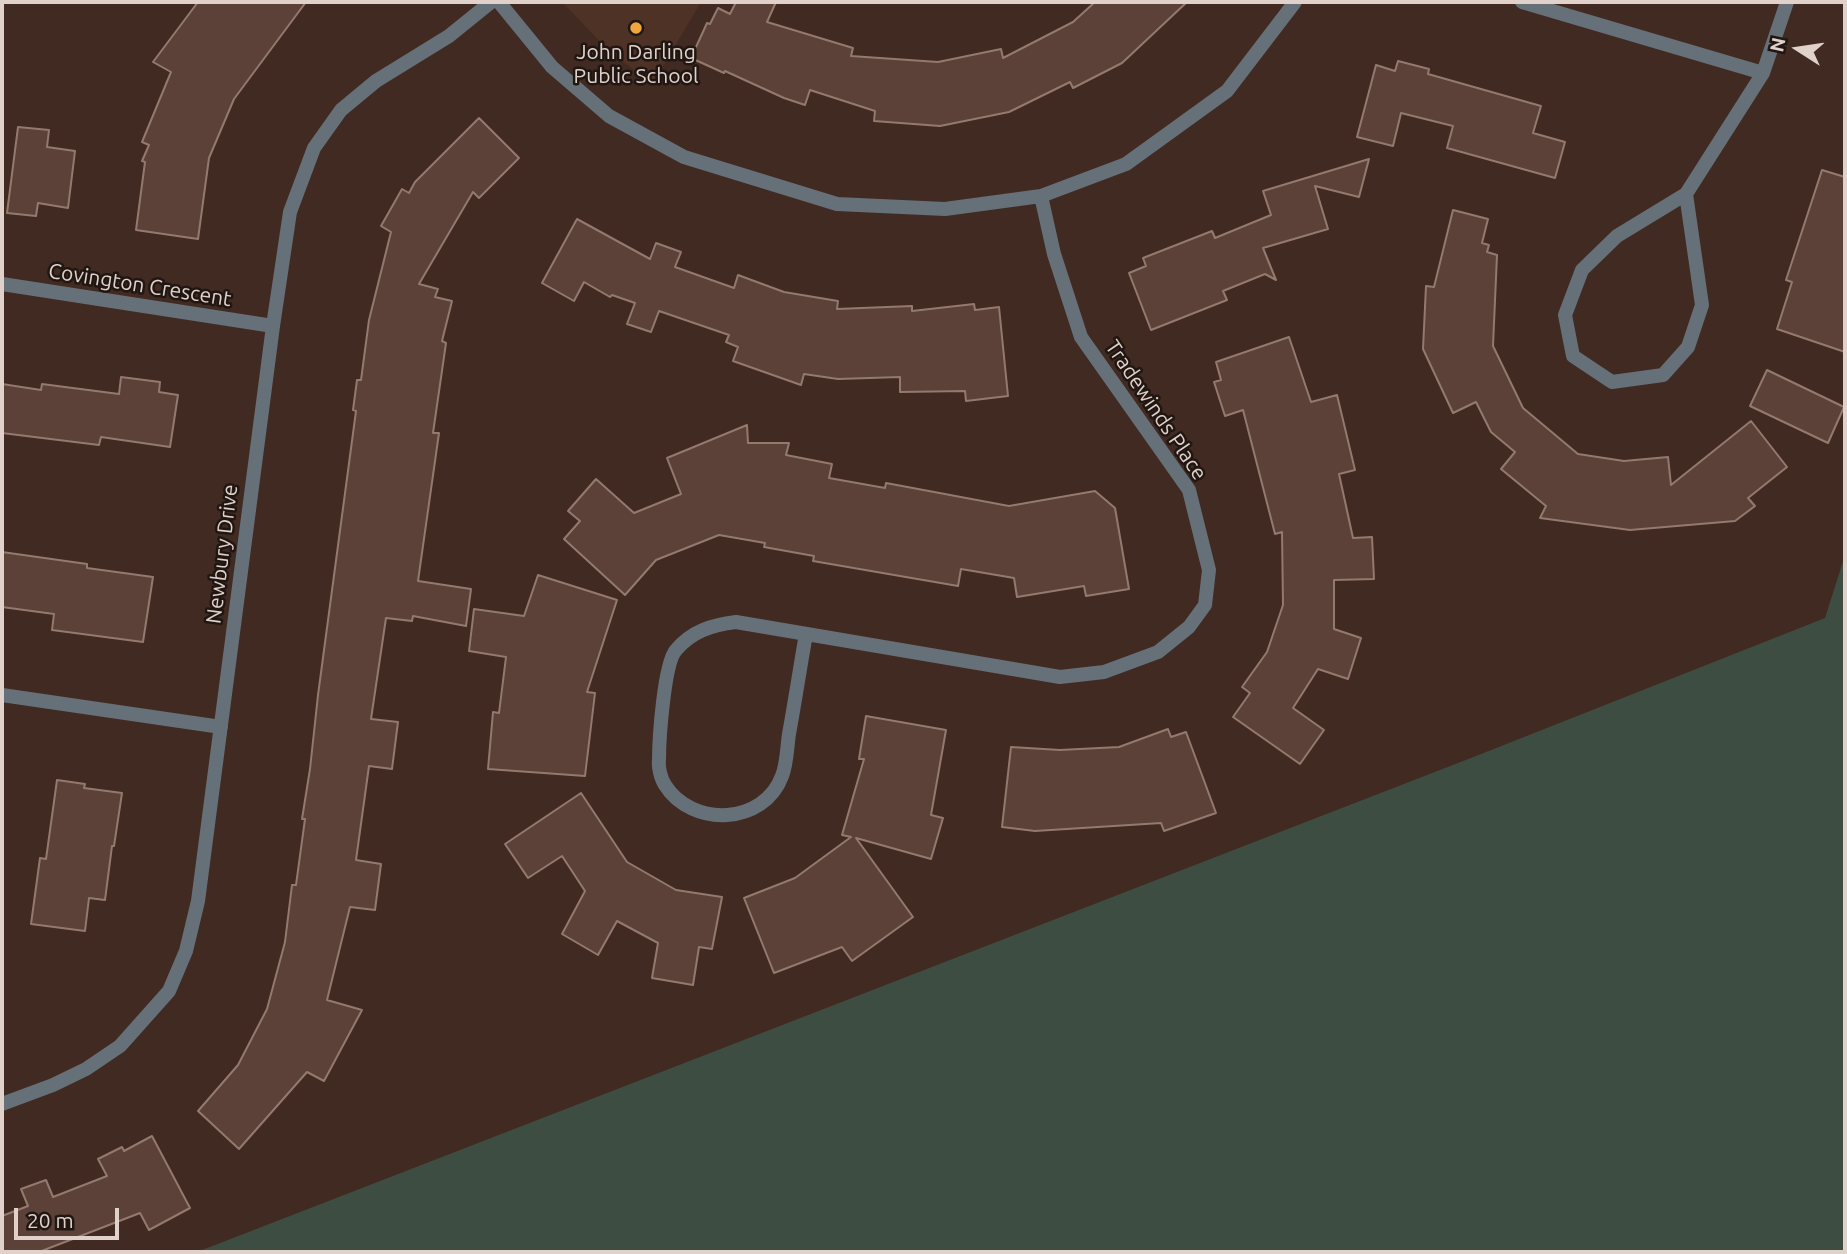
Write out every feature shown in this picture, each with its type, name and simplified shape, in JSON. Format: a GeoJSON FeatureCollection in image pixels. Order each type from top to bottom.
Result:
{"type":"FeatureCollection","features":[{"type":"Feature","properties":{"kind":"street","name":"Newbury Drive"},"geometry":{"type":"LineString","coordinates":[[2,1104],[86,1069],[120,1046],[169,991],[186,951],[198,901],[290,212],[314,148],[341,110],[376,81],[449,36],[491,2]]}},
{"type":"Feature","properties":{"kind":"street"},"geometry":{"type":"LineString","coordinates":[[499,2],[552,67],[609,116],[684,157],[837,204],[946,209],[1041,196],[1126,164],[1227,91],[1295,2]]}},
{"type":"Feature","properties":{"kind":"street"},"geometry":{"type":"LineString","coordinates":[[1522,2],[1763,73]]}},
{"type":"Feature","properties":{"kind":"street"},"geometry":{"type":"LineString","coordinates":[[1685,194],[1702,305],[1688,347],[1663,375],[1612,382],[1573,356],[1565,315],[1582,270],[1617,236],[1685,194],[1763,73],[1787,2]]}},
{"type":"Feature","properties":{"kind":"street","name":"Tradewinds Place"},"geometry":{"type":"LineString","coordinates":[[806,634],[782,777],[765,802],[742,814],[720,816],[694,810],[679,800],[664,784],[658,763],[667,671],[673,652],[691,636],[712,625],[736,622],[1060,677],[1104,672],[1158,652],[1189,627],[1205,605],[1209,570],[1189,490],[1081,337],[1054,254],[1041,196]]}},
{"type":"Feature","properties":{"kind":"street","name":"Covington Crescent"},"geometry":{"type":"LineString","coordinates":[[2,284],[273,326]]}},
{"type":"Feature","properties":{"kind":"street"},"geometry":{"type":"LineString","coordinates":[[2,695],[221,727]]}},
{"type":"Feature","properties":{"kind":"shaded area","name":"John Darling Public School"},"geometry":{"type":"Polygon","coordinates":[[[562,2],[701,2],[653,83],[613,55],[562,2]]]}},
{"type":"Feature","properties":{"kind":"green space"},"geometry":{"type":"Polygon","coordinates":[[[1845,555],[1845,1252],[197,1252],[1825,618],[1845,555]]]}},
{"type":"Feature","properties":{"kind":"building"},"geometry":{"type":"Polygon","coordinates":[[[198,2],[306,2],[234,99],[209,158],[198,239],[136,230],[145,162],[142,161],[149,145],[142,142],[171,72],[153,62],[198,2]]]}},
{"type":"Feature","properties":{"kind":"building"},"geometry":{"type":"Polygon","coordinates":[[[736,2],[776,2],[767,22],[853,48],[851,56],[938,62],[1001,49],[1003,58],[1073,22],[1095,2],[1187,2],[1122,63],[1073,88],[1070,82],[1009,112],[940,126],[874,121],[875,111],[810,90],[805,105],[691,58],[707,23],[710,24],[718,8],[730,14],[736,2]]]}},
{"type":"Feature","properties":{"kind":"building"},"geometry":{"type":"Polygon","coordinates":[[[1398,61],[1429,69],[1428,74],[1541,106],[1533,133],[1565,142],[1555,178],[1447,148],[1453,126],[1401,113],[1393,146],[1357,137],[1376,65],[1395,71],[1398,61]]]}},
{"type":"Feature","properties":{"kind":"building"},"geometry":{"type":"Polygon","coordinates":[[[479,118],[519,158],[479,198],[473,192],[419,284],[438,289],[435,297],[452,301],[442,341],[446,343],[433,433],[439,433],[418,581],[471,589],[466,626],[413,616],[412,621],[386,618],[371,719],[398,722],[392,769],[369,766],[356,860],[381,864],[375,910],[350,907],[327,1000],[362,1010],[324,1081],[307,1072],[239,1149],[198,1111],[238,1065],[267,1009],[285,942],[292,885],[296,885],[305,819],[302,819],[356,411],[353,410],[357,380],[361,380],[369,320],[391,232],[381,226],[402,189],[409,193],[415,182],[479,118]]]}},
{"type":"Feature","properties":{"kind":"building"},"geometry":{"type":"Polygon","coordinates":[[[18,127],[49,130],[47,147],[75,151],[68,208],[38,203],[36,216],[7,213],[18,127]]]}},
{"type":"Feature","properties":{"kind":"building"},"geometry":{"type":"Polygon","coordinates":[[[1369,159],[1359,197],[1315,186],[1328,229],[1263,248],[1276,280],[1265,274],[1223,291],[1227,300],[1151,330],[1129,273],[1146,266],[1143,258],[1212,231],[1215,238],[1271,215],[1263,191],[1369,159]]]}},
{"type":"Feature","properties":{"kind":"building"},"geometry":{"type":"Polygon","coordinates":[[[1822,170],[1845,177],[1845,352],[1777,329],[1792,282],[1786,280],[1822,170]]]}},
{"type":"Feature","properties":{"kind":"building"},"geometry":{"type":"Polygon","coordinates":[[[1453,210],[1488,219],[1482,243],[1489,245],[1487,252],[1497,255],[1493,346],[1523,408],[1578,454],[1624,461],[1668,457],[1671,485],[1751,421],[1787,467],[1748,498],[1755,506],[1735,521],[1630,530],[1540,518],[1546,506],[1501,469],[1515,452],[1491,432],[1476,402],[1453,413],[1423,349],[1426,286],[1434,287],[1453,210]]]}},
{"type":"Feature","properties":{"kind":"building"},"geometry":{"type":"Polygon","coordinates":[[[577,219],[650,259],[656,243],[681,252],[675,267],[734,288],[738,275],[784,292],[838,301],[837,309],[912,306],[912,311],[974,304],[975,310],[999,307],[1008,396],[966,401],[965,391],[900,392],[900,377],[838,379],[804,374],[801,385],[733,361],[738,347],[726,342],[729,335],[659,311],[651,332],[627,324],[635,303],[612,295],[610,297],[584,282],[574,301],[542,283],[577,219]]]}},
{"type":"Feature","properties":{"kind":"building"},"geometry":{"type":"Polygon","coordinates":[[[1289,337],[1311,402],[1337,395],[1355,470],[1339,474],[1353,538],[1372,537],[1374,579],[1334,580],[1334,629],[1361,638],[1348,679],[1318,669],[1293,708],[1324,730],[1300,764],[1233,717],[1250,693],[1242,687],[1267,652],[1283,605],[1282,532],[1275,534],[1243,410],[1225,416],[1214,382],[1221,380],[1216,362],[1289,337]]]}},
{"type":"Feature","properties":{"kind":"building"},"geometry":{"type":"Polygon","coordinates":[[[1767,370],[1844,407],[1828,443],[1750,406],[1767,370]]]}},
{"type":"Feature","properties":{"kind":"building"},"geometry":{"type":"Polygon","coordinates":[[[121,377],[160,382],[159,392],[178,395],[170,447],[101,437],[99,445],[2,433],[2,384],[41,390],[42,384],[119,394],[121,377]]]}},
{"type":"Feature","properties":{"kind":"building"},"geometry":{"type":"Polygon","coordinates":[[[747,425],[748,443],[789,443],[786,455],[832,464],[829,478],[885,488],[886,483],[1009,506],[1095,491],[1115,508],[1129,589],[1086,596],[1084,586],[1017,597],[1014,578],[961,569],[958,586],[813,561],[814,556],[764,547],[765,543],[719,535],[656,560],[625,595],[564,539],[580,521],[568,511],[596,479],[634,513],[681,494],[667,458],[747,425]]]}},
{"type":"Feature","properties":{"kind":"building"},"geometry":{"type":"Polygon","coordinates":[[[2,552],[153,577],[143,642],[52,630],[54,614],[2,607],[2,552]]]}},
{"type":"Feature","properties":{"kind":"building"},"geometry":{"type":"Polygon","coordinates":[[[538,575],[617,600],[587,692],[595,693],[585,776],[488,769],[493,712],[499,713],[506,657],[469,651],[474,609],[524,616],[538,575]]]}},
{"type":"Feature","properties":{"kind":"building"},"geometry":{"type":"Polygon","coordinates":[[[866,716],[946,730],[931,815],[943,818],[931,859],[856,838],[913,917],[852,961],[842,947],[774,973],[744,898],[795,878],[851,837],[842,835],[864,759],[859,759],[866,716]]]}},
{"type":"Feature","properties":{"kind":"building"},"geometry":{"type":"Polygon","coordinates":[[[1168,729],[1171,737],[1186,732],[1216,813],[1164,831],[1161,823],[1035,831],[1002,827],[1011,747],[1060,750],[1119,747],[1168,729]]]}},
{"type":"Feature","properties":{"kind":"building"},"geometry":{"type":"Polygon","coordinates":[[[57,780],[85,784],[84,788],[122,793],[105,900],[89,898],[85,931],[31,924],[40,858],[46,859],[57,780]]]}},
{"type":"Feature","properties":{"kind":"building"},"geometry":{"type":"Polygon","coordinates":[[[581,793],[627,862],[676,890],[722,897],[712,949],[699,947],[693,985],[652,978],[658,943],[617,921],[598,955],[562,934],[585,891],[562,856],[528,878],[505,844],[581,793]]]}},
{"type":"Feature","properties":{"kind":"building"},"geometry":{"type":"Polygon","coordinates":[[[152,1136],[190,1208],[149,1230],[140,1213],[39,1252],[2,1252],[2,1216],[28,1206],[21,1189],[46,1180],[53,1197],[107,1176],[98,1159],[122,1147],[124,1151],[152,1136]]]}},
{"type":"Feature","properties":{"kind":"place","name":"John Darling Public School"},"geometry":{"type":"Point","coordinates":[636,28]}}]}
